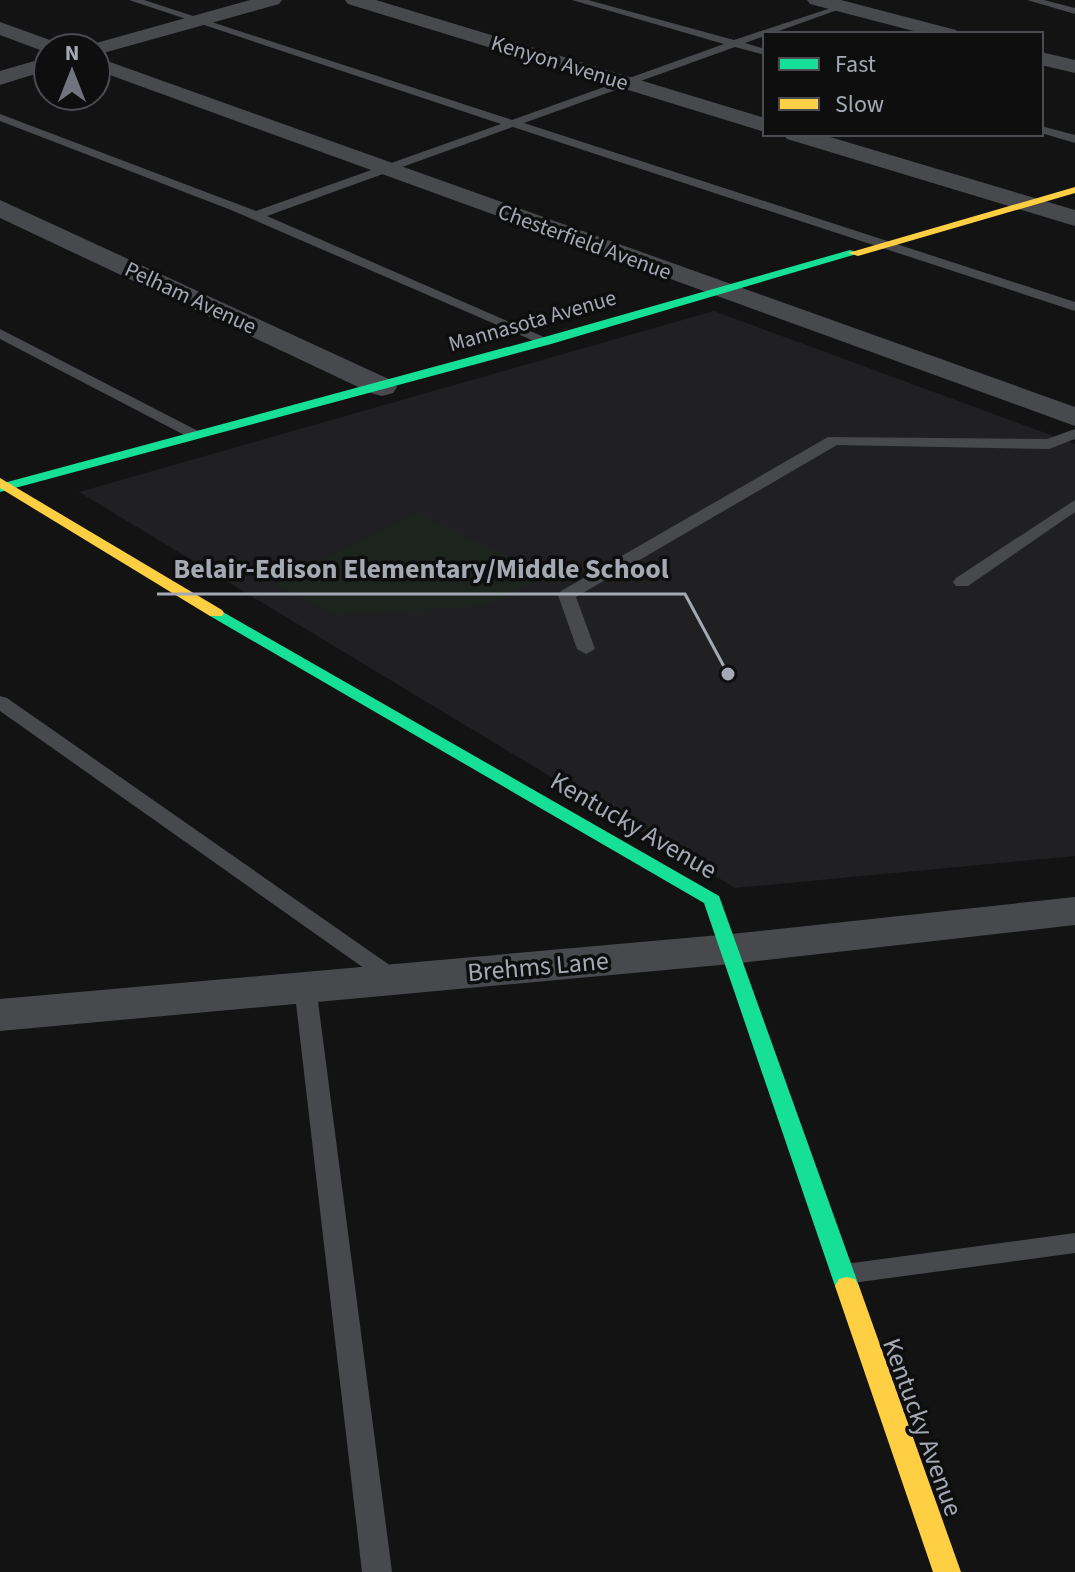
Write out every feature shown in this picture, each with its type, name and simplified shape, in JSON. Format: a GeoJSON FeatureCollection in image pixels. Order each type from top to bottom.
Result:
{"type":"FeatureCollection","features":[{"type":"Feature","properties":{"kind":"street"},"geometry":{"type":"LineString","coordinates":[[112,45],[272,0]]}},
{"type":"Feature","properties":{"kind":"street","name":"Kenyon Avenue"},"geometry":{"type":"LineString","coordinates":[[355,0],[763,124]]}},
{"type":"Feature","properties":{"kind":"street"},"geometry":{"type":"LineString","coordinates":[[817,0],[941,32]]}},
{"type":"Feature","properties":{"kind":"street"},"geometry":{"type":"LineString","coordinates":[[0,28],[32,40]]}},
{"type":"Feature","properties":{"kind":"street"},"geometry":{"type":"LineString","coordinates":[[1043,59],[1075,67]]}},
{"type":"Feature","properties":{"kind":"street"},"geometry":{"type":"LineString","coordinates":[[0,78],[32,68]]}},
{"type":"Feature","properties":{"kind":"street","name":"Chesterfield Avenue"},"geometry":{"type":"LineString","coordinates":[[112,69],[1075,417]]}},
{"type":"Feature","properties":{"kind":"street"},"geometry":{"type":"LineString","coordinates":[[802,136],[1075,218]]}},
{"type":"Feature","properties":{"kind":"street","name":"Mannasota Avenue"},"geometry":{"type":"LineString","coordinates":[[2,485],[382,387],[1075,190]]}},
{"type":"Feature","properties":{"kind":"street","name":"Pelham Avenue"},"geometry":{"type":"LineString","coordinates":[[0,208],[382,387]]}},
{"type":"Feature","properties":{"kind":"street","name":"Kentucky Avenue"},"geometry":{"type":"LineString","coordinates":[[2,485],[232,623],[712,900],[947,1572]]}},
{"type":"Feature","properties":{"kind":"street","name":"Brehms Lane"},"geometry":{"type":"LineString","coordinates":[[0,1015],[731,949],[1075,911]]}},
{"type":"Feature","properties":{"kind":"lane"},"geometry":{"type":"LineString","coordinates":[[134,0],[1075,307]]}},
{"type":"Feature","properties":{"kind":"lane"},"geometry":{"type":"LineString","coordinates":[[577,0],[763,51]]}},
{"type":"Feature","properties":{"kind":"lane"},"geometry":{"type":"LineString","coordinates":[[1032,0],[1075,11]]}},
{"type":"Feature","properties":{"kind":"lane"},"geometry":{"type":"LineString","coordinates":[[767,32],[839,6]]}},
{"type":"Feature","properties":{"kind":"lane"},"geometry":{"type":"LineString","coordinates":[[255,216],[763,34]]}},
{"type":"Feature","properties":{"kind":"lane"},"geometry":{"type":"LineString","coordinates":[[0,117],[255,216],[546,341]]}},
{"type":"Feature","properties":{"kind":"lane"},"geometry":{"type":"LineString","coordinates":[[1043,130],[1075,139]]}},
{"type":"Feature","properties":{"kind":"lane"},"geometry":{"type":"LineString","coordinates":[[0,333],[195,435]]}},
{"type":"Feature","properties":{"kind":"lane"},"geometry":{"type":"LineString","coordinates":[[586,649],[567,595],[834,440],[1049,444],[1075,434]]}},
{"type":"Feature","properties":{"kind":"lane"},"geometry":{"type":"LineString","coordinates":[[962,582],[1075,505]]}},
{"type":"Feature","properties":{"kind":"lane"},"geometry":{"type":"LineString","coordinates":[[0,702],[393,978]]}},
{"type":"Feature","properties":{"kind":"lane"},"geometry":{"type":"LineString","coordinates":[[305,986],[377,1572]]}},
{"type":"Feature","properties":{"kind":"lane"},"geometry":{"type":"LineString","coordinates":[[841,1275],[1075,1243]]}},
{"type":"Feature","properties":{"kind":"shaded area"},"geometry":{"type":"Polygon","coordinates":[[[714,311],[1075,444],[1075,856],[735,888],[79,492],[714,311]]]}},
{"type":"Feature","properties":{"kind":"shaded area"},"geometry":{"type":"Polygon","coordinates":[[[417,512],[547,576],[486,606],[334,615],[276,583],[417,512]]]}},
{"type":"Feature","properties":{"kind":"traffic: fast"},"geometry":{"type":"LineString","coordinates":[[0,488],[546,341],[854,253]]}},
{"type":"Feature","properties":{"kind":"traffic: fast"},"geometry":{"type":"LineString","coordinates":[[216,613],[712,900],[847,1286]]}},
{"type":"Feature","properties":{"kind":"traffic: slow"},"geometry":{"type":"LineString","coordinates":[[854,253],[1075,190]]}},
{"type":"Feature","properties":{"kind":"traffic: slow"},"geometry":{"type":"LineString","coordinates":[[0,482],[216,613]]}},
{"type":"Feature","properties":{"kind":"traffic: slow"},"geometry":{"type":"LineString","coordinates":[[847,1286],[947,1572]]}},
{"type":"Feature","properties":{"kind":"place","name":"Belair-Edison Elementary/Middle School"},"geometry":{"type":"Point","coordinates":[728,674]}}]}
